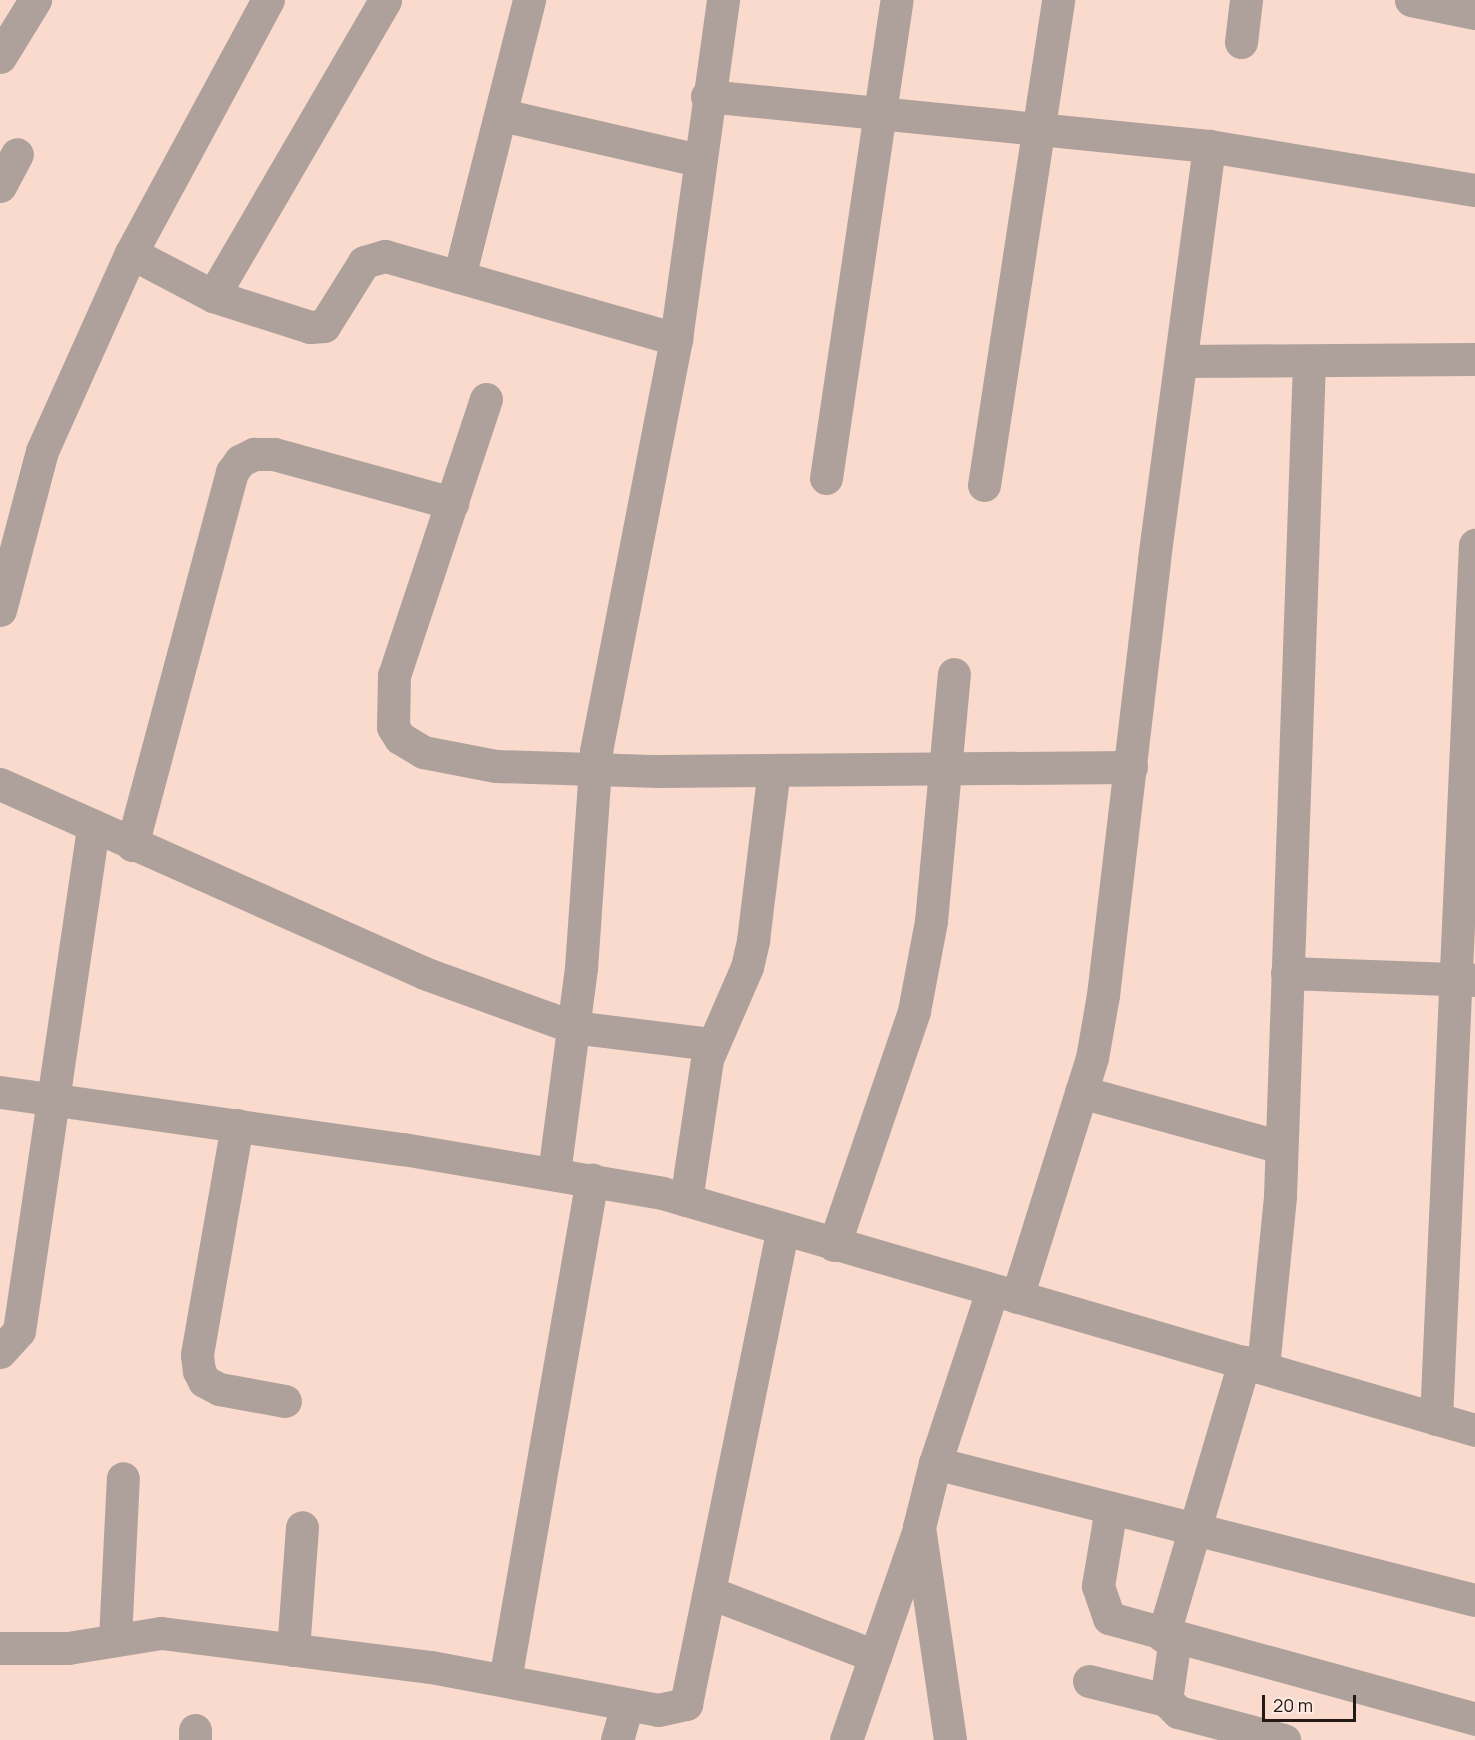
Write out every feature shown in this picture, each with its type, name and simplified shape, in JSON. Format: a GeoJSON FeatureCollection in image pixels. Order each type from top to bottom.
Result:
{"type":"FeatureCollection","features":[{"type":"Feature","properties":{"kind":"street"},"geometry":{"type":"LineString","coordinates":[[0,57],[35,0]]}},
{"type":"Feature","properties":{"kind":"street"},"geometry":{"type":"LineString","coordinates":[[0,610],[42,451],[131,253],[268,0]]}},
{"type":"Feature","properties":{"kind":"street"},"geometry":{"type":"LineString","coordinates":[[213,296],[385,0]]}},
{"type":"Feature","properties":{"kind":"street"},"geometry":{"type":"LineString","coordinates":[[459,277],[502,115],[529,0]]}},
{"type":"Feature","properties":{"kind":"street"},"geometry":{"type":"LineString","coordinates":[[554,1173],[573,1027],[594,769],[676,339],[707,96],[723,0]]}},
{"type":"Feature","properties":{"kind":"street"},"geometry":{"type":"LineString","coordinates":[[826,478],[897,0]]}},
{"type":"Feature","properties":{"kind":"street"},"geometry":{"type":"LineString","coordinates":[[984,485],[1058,0]]}},
{"type":"Feature","properties":{"kind":"street"},"geometry":{"type":"LineString","coordinates":[[1240,42],[1246,0]]}},
{"type":"Feature","properties":{"kind":"street"},"geometry":{"type":"LineString","coordinates":[[1411,0],[1474,8]]}},
{"type":"Feature","properties":{"kind":"street"},"geometry":{"type":"LineString","coordinates":[[707,96],[882,111],[1209,146],[1475,190]]}},
{"type":"Feature","properties":{"kind":"street"},"geometry":{"type":"LineString","coordinates":[[502,115],[699,160]]}},
{"type":"Feature","properties":{"kind":"street"},"geometry":{"type":"LineString","coordinates":[[846,1740],[919,1527],[935,1464],[1004,1294],[1081,1092],[1103,995],[1209,146]]}},
{"type":"Feature","properties":{"kind":"street"},"geometry":{"type":"LineString","coordinates":[[0,186],[17,154]]}},
{"type":"Feature","properties":{"kind":"street"},"geometry":{"type":"LineString","coordinates":[[131,253],[213,296],[317,326],[324,326],[364,262],[372,256],[459,277],[676,339]]}},
{"type":"Feature","properties":{"kind":"street"},"geometry":{"type":"LineString","coordinates":[[1182,361],[1310,362],[1475,359]]}},
{"type":"Feature","properties":{"kind":"street"},"geometry":{"type":"LineString","coordinates":[[1166,1700],[1169,1638],[1192,1531],[1254,1365],[1281,1147],[1310,362]]}},
{"type":"Feature","properties":{"kind":"street"},"geometry":{"type":"LineString","coordinates":[[486,399],[394,675],[393,727],[400,738],[423,752],[496,766],[594,769],[1131,767]]}},
{"type":"Feature","properties":{"kind":"street"},"geometry":{"type":"LineString","coordinates":[[132,845],[232,472],[240,461],[254,454],[274,454],[452,503]]}},
{"type":"Feature","properties":{"kind":"street"},"geometry":{"type":"LineString","coordinates":[[1436,1419],[1465,979],[1475,545]]}},
{"type":"Feature","properties":{"kind":"street"},"geometry":{"type":"LineString","coordinates":[[834,1245],[914,1011],[931,921],[943,768],[954,675]]}},
{"type":"Feature","properties":{"kind":"street"},"geometry":{"type":"LineString","coordinates":[[686,1200],[712,1044],[747,967],[774,770]]}},
{"type":"Feature","properties":{"kind":"street"},"geometry":{"type":"LineString","coordinates":[[0,784],[93,828],[423,974],[573,1027],[712,1044]]}},
{"type":"Feature","properties":{"kind":"street"},"geometry":{"type":"LineString","coordinates":[[0,1352],[19,1331],[51,1099],[93,828]]}},
{"type":"Feature","properties":{"kind":"street"},"geometry":{"type":"LineString","coordinates":[[1287,973],[1465,979]]}},
{"type":"Feature","properties":{"kind":"street"},"geometry":{"type":"LineString","coordinates":[[0,1092],[554,1173],[686,1200],[1475,1431]]}},
{"type":"Feature","properties":{"kind":"street"},"geometry":{"type":"LineString","coordinates":[[1081,1092],[1281,1147]]}},
{"type":"Feature","properties":{"kind":"street"},"geometry":{"type":"LineString","coordinates":[[237,1125],[197,1355],[199,1371],[204,1381],[219,1389],[285,1401]]}},
{"type":"Feature","properties":{"kind":"street"},"geometry":{"type":"LineString","coordinates":[[505,1680],[592,1179]]}},
{"type":"Feature","properties":{"kind":"street"},"geometry":{"type":"LineString","coordinates":[[0,1648],[68,1648],[161,1633],[505,1680],[627,1705],[665,1710],[686,1704],[711,1593],[783,1229]]}},
{"type":"Feature","properties":{"kind":"street"},"geometry":{"type":"LineString","coordinates":[[935,1464],[1111,1508],[1192,1531],[1475,1600]]}},
{"type":"Feature","properties":{"kind":"street"},"geometry":{"type":"LineString","coordinates":[[115,1640],[123,1478]]}},
{"type":"Feature","properties":{"kind":"street"},"geometry":{"type":"LineString","coordinates":[[1111,1508],[1098,1586],[1101,1604],[1109,1618],[1169,1638],[1475,1719]]}},
{"type":"Feature","properties":{"kind":"street"},"geometry":{"type":"LineString","coordinates":[[293,1650],[302,1527]]}},
{"type":"Feature","properties":{"kind":"street"},"geometry":{"type":"LineString","coordinates":[[919,1527],[950,1740]]}},
{"type":"Feature","properties":{"kind":"street"},"geometry":{"type":"LineString","coordinates":[[711,1593],[875,1656]]}},
{"type":"Feature","properties":{"kind":"street"},"geometry":{"type":"LineString","coordinates":[[1089,1681],[1166,1700],[1178,1712],[1284,1740]]}},
{"type":"Feature","properties":{"kind":"street"},"geometry":{"type":"LineString","coordinates":[[617,1740],[627,1705]]}}]}
